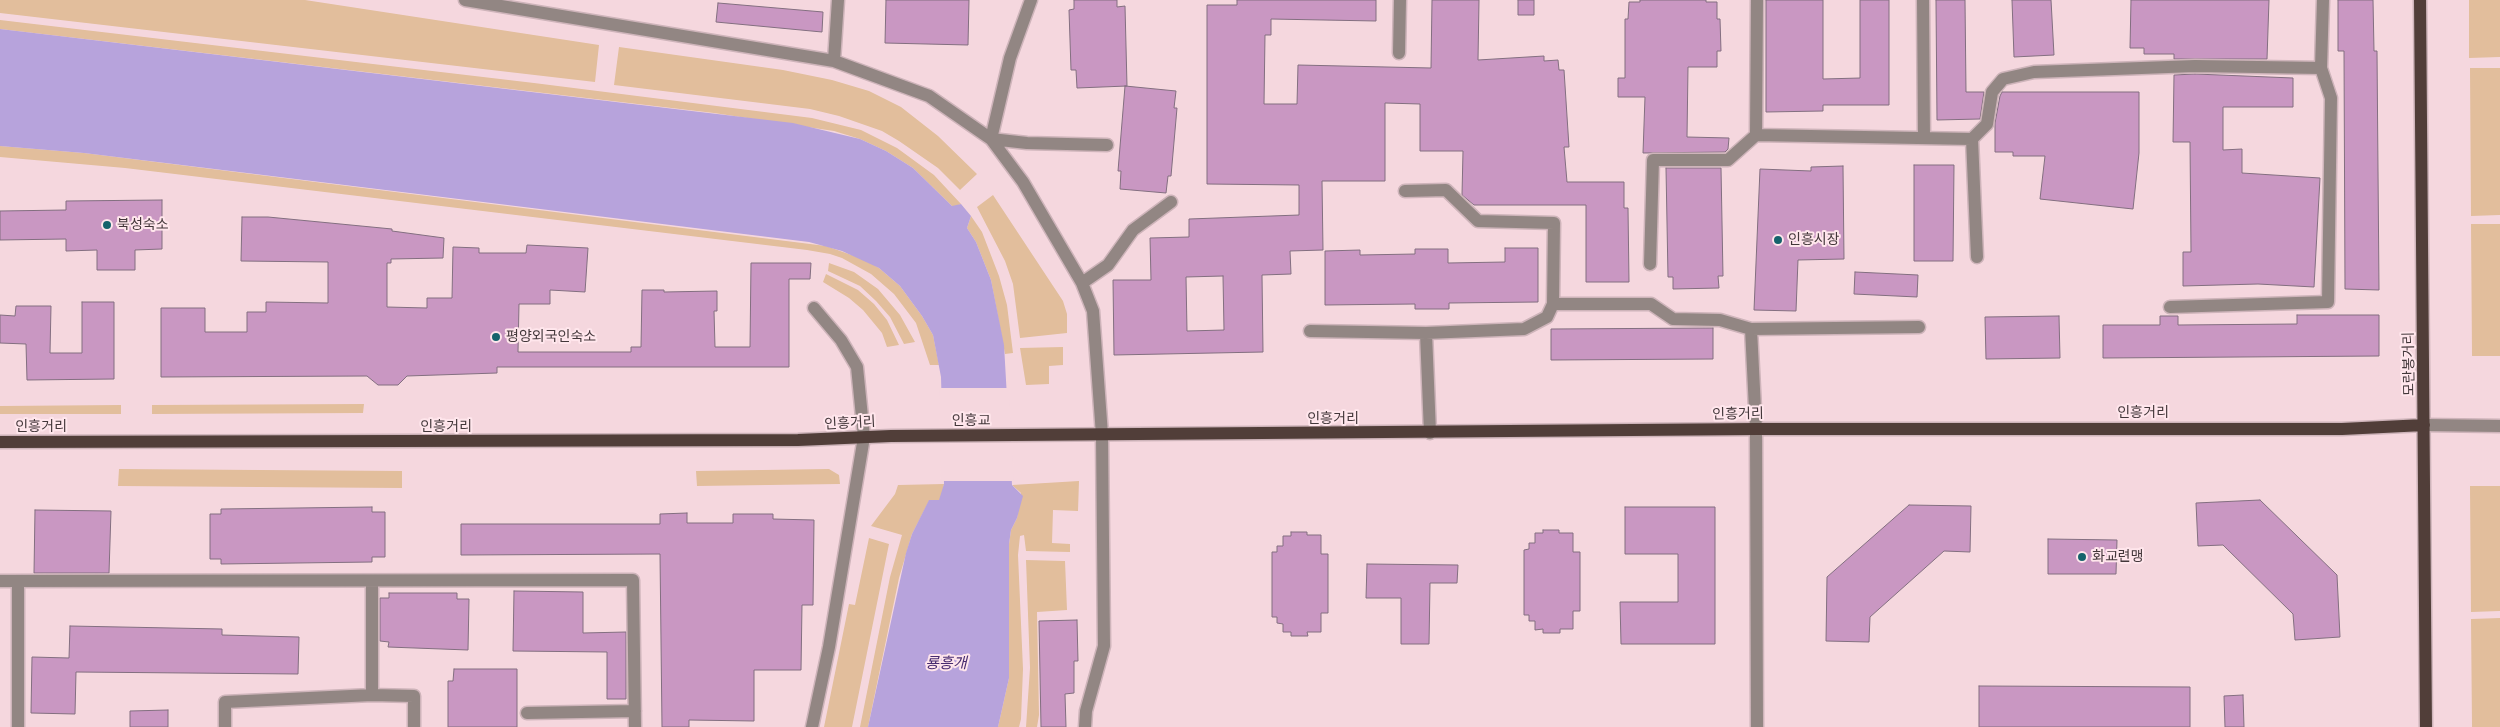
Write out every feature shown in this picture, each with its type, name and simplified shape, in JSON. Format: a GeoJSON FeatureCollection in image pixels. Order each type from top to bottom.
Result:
{"type":"FeatureCollection","features":[{"type":"Feature","properties":{"kind":"main road","name":"모란봉거리"},"geometry":{"type":"LineString","coordinates":[[2420,0],[2426,727]]}},
{"type":"Feature","properties":{"kind":"main road","name":"인흥거리"},"geometry":{"type":"LineString","coordinates":[[1051,435],[1756,429],[2342,429],[2424,425]]}},
{"type":"Feature","properties":{"kind":"main road","name":"인흥교"},"geometry":{"type":"LineString","coordinates":[[891,436],[1051,435]]}},
{"type":"Feature","properties":{"kind":"main road","name":"인흥거리"},"geometry":{"type":"LineString","coordinates":[[0,442],[788,440],[891,436]]}},
{"type":"Feature","properties":{"kind":"street"},"geometry":{"type":"LineString","coordinates":[[465,0],[834,61],[929,96],[991,139],[1023,182],[1082,283],[1093,311],[1102,435],[1104,646],[1086,711],[1085,727]]}},
{"type":"Feature","properties":{"kind":"street"},"geometry":{"type":"LineString","coordinates":[[834,61],[838,0]]}},
{"type":"Feature","properties":{"kind":"street"},"geometry":{"type":"LineString","coordinates":[[991,139],[1010,58],[1030,0]]}},
{"type":"Feature","properties":{"kind":"street"},"geometry":{"type":"LineString","coordinates":[[1399,53],[1400,0]]}},
{"type":"Feature","properties":{"kind":"street"},"geometry":{"type":"LineString","coordinates":[[1756,135],[1757,0]]}},
{"type":"Feature","properties":{"kind":"street"},"geometry":{"type":"LineString","coordinates":[[1923,0],[1924,138]]}},
{"type":"Feature","properties":{"kind":"street"},"geometry":{"type":"LineString","coordinates":[[2170,307],[2328,302],[2331,98],[2321,68],[2323,0]]}},
{"type":"Feature","properties":{"kind":"street"},"geometry":{"type":"LineString","coordinates":[[1650,264],[1654,160],[1728,160],[1756,135],[1972,139],[1987,124],[1992,92],[2003,79],[2034,72],[2195,66],[2321,68]]}},
{"type":"Feature","properties":{"kind":"street"},"geometry":{"type":"LineString","coordinates":[[991,139],[1027,144],[1107,145]]}},
{"type":"Feature","properties":{"kind":"street"},"geometry":{"type":"LineString","coordinates":[[1972,139],[1976,257]]}},
{"type":"Feature","properties":{"kind":"street"},"geometry":{"type":"LineString","coordinates":[[1310,331],[1426,333],[1524,329],[1547,317],[1554,304],[1554,223],[1478,221],[1446,190],[1405,191]]}},
{"type":"Feature","properties":{"kind":"street"},"geometry":{"type":"LineString","coordinates":[[1082,283],[1108,265],[1133,230],[1171,202]]}},
{"type":"Feature","properties":{"kind":"street"},"geometry":{"type":"LineString","coordinates":[[1554,304],[1651,304],[1672,319],[1720,320],[1751,329],[1919,327]]}},
{"type":"Feature","properties":{"kind":"street"},"geometry":{"type":"LineString","coordinates":[[812,727],[829,647],[864,438],[857,366],[841,340],[814,308]]}},
{"type":"Feature","properties":{"kind":"street"},"geometry":{"type":"LineString","coordinates":[[1751,329],[1756,429],[1757,727]]}},
{"type":"Feature","properties":{"kind":"street"},"geometry":{"type":"LineString","coordinates":[[1426,333],[1430,433]]}},
{"type":"Feature","properties":{"kind":"street"},"geometry":{"type":"LineString","coordinates":[[2424,425],[2500,426]]}},
{"type":"Feature","properties":{"kind":"street"},"geometry":{"type":"LineString","coordinates":[[0,581],[633,580],[635,727]]}},
{"type":"Feature","properties":{"kind":"street"},"geometry":{"type":"LineString","coordinates":[[18,581],[18,727]]}},
{"type":"Feature","properties":{"kind":"street"},"geometry":{"type":"LineString","coordinates":[[372,581],[372,695]]}},
{"type":"Feature","properties":{"kind":"street"},"geometry":{"type":"LineString","coordinates":[[225,727],[224,702],[372,695],[414,696],[414,727]]}},
{"type":"Feature","properties":{"kind":"street"},"geometry":{"type":"LineString","coordinates":[[527,713],[635,712]]}},
{"type":"Feature","properties":{"kind":"shaded area"},"geometry":{"type":"Polygon","coordinates":[[[0,0],[305,0],[599,45],[595,82],[0,13],[0,0]]]}},
{"type":"Feature","properties":{"kind":"shaded area"},"geometry":{"type":"Polygon","coordinates":[[[2469,0],[2500,0],[2500,57],[2469,58],[2469,0]]]}},
{"type":"Feature","properties":{"kind":"shaded area"},"geometry":{"type":"Polygon","coordinates":[[[0,20],[812,118],[861,130],[897,148],[934,175],[961,204],[953,207],[913,168],[886,151],[860,139],[834,131],[714,113],[0,29],[0,20]]]}},
{"type":"Feature","properties":{"kind":"shaded area"},"geometry":{"type":"Polygon","coordinates":[[[619,47],[783,70],[832,80],[869,91],[901,107],[938,136],[977,174],[960,190],[938,168],[899,141],[882,131],[839,116],[810,109],[614,85],[619,47]]]}},
{"type":"Feature","properties":{"kind":"shaded area"},"geometry":{"type":"Polygon","coordinates":[[[2470,68],[2500,68],[2500,215],[2471,216],[2470,68]]]}},
{"type":"Feature","properties":{"kind":"shaded area"},"geometry":{"type":"Polygon","coordinates":[[[0,146],[84,153],[826,246],[863,259],[879,268],[900,286],[933,335],[939,365],[930,365],[916,323],[894,294],[871,274],[842,258],[830,254],[125,168],[0,157],[0,146]]]}},
{"type":"Feature","properties":{"kind":"shaded area"},"geometry":{"type":"Polygon","coordinates":[[[993,195],[1063,301],[1067,314],[1067,333],[1020,338],[1013,284],[1005,261],[977,207],[993,195]]]}},
{"type":"Feature","properties":{"kind":"shaded area"},"geometry":{"type":"Polygon","coordinates":[[[971,216],[982,232],[999,276],[1007,305],[1013,353],[1005,354],[991,280],[976,242],[967,228],[971,216]]]}},
{"type":"Feature","properties":{"kind":"shaded area"},"geometry":{"type":"Polygon","coordinates":[[[2471,224],[2500,224],[2500,356],[2472,356],[2471,224]]]}},
{"type":"Feature","properties":{"kind":"shaded area"},"geometry":{"type":"Polygon","coordinates":[[[829,263],[854,272],[878,289],[900,315],[915,342],[904,344],[890,317],[876,301],[860,286],[828,271],[829,263]]]}},
{"type":"Feature","properties":{"kind":"shaded area"},"geometry":{"type":"Polygon","coordinates":[[[826,274],[858,290],[874,304],[887,320],[899,345],[887,347],[882,333],[863,310],[849,298],[823,282],[826,274]]]}},
{"type":"Feature","properties":{"kind":"shaded area"},"geometry":{"type":"Polygon","coordinates":[[[1063,347],[1063,365],[1049,366],[1049,384],[1026,385],[1020,348],[1063,347]]]}},
{"type":"Feature","properties":{"kind":"shaded area"},"geometry":{"type":"Polygon","coordinates":[[[364,404],[363,413],[152,414],[152,405],[364,404]]]}},
{"type":"Feature","properties":{"kind":"shaded area"},"geometry":{"type":"Polygon","coordinates":[[[121,405],[121,414],[0,414],[0,406],[121,405]]]}},
{"type":"Feature","properties":{"kind":"shaded area"},"geometry":{"type":"Polygon","coordinates":[[[119,469],[402,471],[402,488],[118,486],[119,469]]]}},
{"type":"Feature","properties":{"kind":"shaded area"},"geometry":{"type":"Polygon","coordinates":[[[829,469],[839,475],[840,484],[697,486],[696,471],[829,469]]]}},
{"type":"Feature","properties":{"kind":"shaded area"},"geometry":{"type":"Polygon","coordinates":[[[1079,481],[1078,511],[1053,510],[1052,543],[1070,544],[1070,552],[1026,551],[1024,535],[1020,536],[1018,555],[1023,669],[1021,719],[1019,727],[998,727],[1009,678],[1009,544],[1011,530],[1017,518],[1021,493],[1012,485],[1079,481]]]}},
{"type":"Feature","properties":{"kind":"shaded area"},"geometry":{"type":"Polygon","coordinates":[[[944,484],[939,501],[929,501],[912,534],[899,578],[868,727],[860,727],[890,577],[902,535],[871,526],[895,494],[898,485],[944,484]]]}},
{"type":"Feature","properties":{"kind":"shaded area"},"geometry":{"type":"Polygon","coordinates":[[[2470,486],[2500,486],[2500,611],[2471,612],[2470,486]]]}},
{"type":"Feature","properties":{"kind":"shaded area"},"geometry":{"type":"Polygon","coordinates":[[[869,538],[889,544],[852,727],[824,727],[849,604],[855,605],[869,538]]]}},
{"type":"Feature","properties":{"kind":"shaded area"},"geometry":{"type":"Polygon","coordinates":[[[1026,560],[1065,561],[1067,610],[1037,612],[1039,715],[1037,727],[1026,727],[1030,668],[1026,560]]]}},
{"type":"Feature","properties":{"kind":"shaded area"},"geometry":{"type":"Polygon","coordinates":[[[2500,618],[2500,727],[2472,727],[2471,619],[2500,618]]]}},
{"type":"Feature","properties":{"kind":"water","name":"룡흥개"},"geometry":{"type":"Polygon","coordinates":[[[0,29],[793,123],[860,139],[886,151],[913,168],[952,206],[961,204],[971,216],[967,228],[976,242],[991,280],[1004,345],[1012,485],[1023,496],[1017,518],[1011,530],[1009,544],[1009,678],[998,727],[868,727],[906,553],[912,534],[929,500],[939,500],[944,484],[941,377],[933,335],[900,286],[879,268],[842,251],[809,242],[84,153],[0,146],[0,29]]]}},
{"type":"Feature","properties":{"kind":"pier"},"geometry":{"type":"Polygon","coordinates":[[[939,388],[1009,388],[1014,481],[941,481],[939,388]]]}},
{"type":"Feature","properties":{"kind":"building"},"geometry":{"type":"Polygon","coordinates":[[[886,0],[969,0],[968,45],[885,43],[886,0]]]}},
{"type":"Feature","properties":{"kind":"building"},"geometry":{"type":"Polygon","coordinates":[[[1074,0],[1117,0],[1117,7],[1125,6],[1127,86],[1077,88],[1076,70],[1071,70],[1069,10],[1074,9],[1074,0]]]}},
{"type":"Feature","properties":{"kind":"building"},"geometry":{"type":"Polygon","coordinates":[[[1237,0],[1376,0],[1376,21],[1271,19],[1271,35],[1265,35],[1264,104],[1297,104],[1298,65],[1431,68],[1432,0],[1479,0],[1478,60],[1544,56],[1544,61],[1558,60],[1559,70],[1564,70],[1569,147],[1564,147],[1567,182],[1624,182],[1624,208],[1628,208],[1629,282],[1586,282],[1586,205],[1474,205],[1462,195],[1463,151],[1420,151],[1420,104],[1385,103],[1385,181],[1322,181],[1323,250],[1290,251],[1291,274],[1262,275],[1263,352],[1114,355],[1113,280],[1151,280],[1150,238],[1189,237],[1189,219],[1299,215],[1299,185],[1207,184],[1207,5],[1237,5],[1237,0]],[[1223,276],[1186,277],[1187,331],[1224,330],[1223,276]]]}},
{"type":"Feature","properties":{"kind":"building"},"geometry":{"type":"Polygon","coordinates":[[[1518,0],[1534,0],[1534,15],[1518,15],[1518,0]]]}},
{"type":"Feature","properties":{"kind":"building"},"geometry":{"type":"Polygon","coordinates":[[[1640,0],[1706,0],[1706,2],[1717,2],[1717,19],[1720,19],[1721,51],[1717,51],[1717,67],[1688,67],[1687,137],[1729,138],[1728,149],[1725,152],[1643,153],[1645,97],[1618,97],[1618,78],[1625,78],[1625,19],[1628,19],[1629,2],[1640,2],[1640,0]]]}},
{"type":"Feature","properties":{"kind":"building"},"geometry":{"type":"Polygon","coordinates":[[[1766,0],[1823,0],[1823,79],[1860,78],[1860,0],[1889,0],[1889,105],[1823,105],[1823,111],[1766,112],[1766,0]]]}},
{"type":"Feature","properties":{"kind":"building"},"geometry":{"type":"Polygon","coordinates":[[[1936,0],[1965,0],[1966,92],[1984,92],[1980,119],[1937,120],[1936,0]]]}},
{"type":"Feature","properties":{"kind":"building"},"geometry":{"type":"Polygon","coordinates":[[[2012,0],[2051,0],[2054,55],[2014,57],[2012,0]]]}},
{"type":"Feature","properties":{"kind":"building"},"geometry":{"type":"Polygon","coordinates":[[[2131,0],[2269,0],[2267,59],[2174,59],[2174,54],[2144,54],[2144,48],[2130,48],[2131,0]]]}},
{"type":"Feature","properties":{"kind":"building"},"geometry":{"type":"Polygon","coordinates":[[[2338,0],[2373,0],[2374,51],[2377,51],[2379,290],[2345,289],[2344,51],[2338,51],[2338,0]]]}},
{"type":"Feature","properties":{"kind":"building"},"geometry":{"type":"Polygon","coordinates":[[[718,3],[823,12],[822,32],[716,22],[718,3]]]}},
{"type":"Feature","properties":{"kind":"building"},"geometry":{"type":"Polygon","coordinates":[[[2195,74],[2293,78],[2293,107],[2223,107],[2223,150],[2242,149],[2242,173],[2320,178],[2314,287],[2258,284],[2183,286],[2183,252],[2191,252],[2190,142],[2173,142],[2174,75],[2195,74]]]}},
{"type":"Feature","properties":{"kind":"building"},"geometry":{"type":"Polygon","coordinates":[[[1125,86],[1176,91],[1174,108],[1177,108],[1171,176],[1168,176],[1166,193],[1120,189],[1121,171],[1118,171],[1125,86]]]}},
{"type":"Feature","properties":{"kind":"building"},"geometry":{"type":"Polygon","coordinates":[[[2002,92],[2139,92],[2139,153],[2133,209],[2040,199],[2045,156],[2013,156],[2013,152],[1995,152],[1995,123],[2002,92]]]}},
{"type":"Feature","properties":{"kind":"building"},"geometry":{"type":"Polygon","coordinates":[[[1914,165],[1954,165],[1953,261],[1914,261],[1914,165]]]}},
{"type":"Feature","properties":{"kind":"building"},"geometry":{"type":"Polygon","coordinates":[[[1843,166],[1844,259],[1798,260],[1796,311],[1754,310],[1760,169],[1811,171],[1811,167],[1843,166]]]}},
{"type":"Feature","properties":{"kind":"building"},"geometry":{"type":"Polygon","coordinates":[[[1666,168],[1721,168],[1723,276],[1718,276],[1719,288],[1673,289],[1673,277],[1668,277],[1666,168]]]}},
{"type":"Feature","properties":{"kind":"building","name":"북성숙소"},"geometry":{"type":"Polygon","coordinates":[[[162,200],[162,249],[135,250],[135,270],[97,270],[97,250],[66,251],[66,239],[0,240],[0,211],[66,210],[66,201],[162,200]]]}},
{"type":"Feature","properties":{"kind":"building"},"geometry":{"type":"Polygon","coordinates":[[[242,217],[268,217],[392,229],[392,231],[444,238],[443,258],[391,259],[391,263],[387,263],[387,307],[427,308],[427,298],[452,298],[453,247],[479,248],[479,253],[526,253],[527,245],[588,248],[585,292],[550,290],[550,304],[519,304],[518,352],[631,352],[631,347],[641,347],[642,290],[664,290],[664,292],[717,291],[717,311],[714,311],[715,347],[750,347],[751,263],[811,263],[810,279],[789,279],[789,367],[497,367],[497,373],[407,376],[398,385],[378,385],[367,376],[161,377],[161,308],[205,308],[205,332],[247,332],[247,312],[266,312],[266,302],[328,303],[328,262],[241,261],[242,217]]]}},
{"type":"Feature","properties":{"kind":"building"},"geometry":{"type":"Polygon","coordinates":[[[1505,248],[1538,248],[1538,302],[1449,303],[1449,309],[1415,309],[1415,304],[1325,305],[1325,251],[1360,250],[1360,255],[1415,254],[1415,249],[1448,249],[1448,263],[1505,262],[1505,248]]]}},
{"type":"Feature","properties":{"kind":"building"},"geometry":{"type":"Polygon","coordinates":[[[1855,272],[1918,275],[1917,297],[1854,294],[1855,272]]]}},
{"type":"Feature","properties":{"kind":"building"},"geometry":{"type":"Polygon","coordinates":[[[82,302],[114,302],[114,379],[27,380],[26,344],[0,343],[0,315],[15,316],[16,306],[51,306],[50,353],[82,353],[82,302]]]}},
{"type":"Feature","properties":{"kind":"building"},"geometry":{"type":"Polygon","coordinates":[[[2297,315],[2379,315],[2379,356],[2103,358],[2103,325],[2160,325],[2160,316],[2178,316],[2178,325],[2297,324],[2297,315]]]}},
{"type":"Feature","properties":{"kind":"building"},"geometry":{"type":"Polygon","coordinates":[[[2059,316],[2060,358],[1986,359],[1985,317],[2059,316]]]}},
{"type":"Feature","properties":{"kind":"building"},"geometry":{"type":"Polygon","coordinates":[[[1713,328],[1713,359],[1551,360],[1551,329],[1713,328]]]}},
{"type":"Feature","properties":{"kind":"building"},"geometry":{"type":"Polygon","coordinates":[[[2260,500],[2337,575],[2340,637],[2295,640],[2293,614],[2223,545],[2198,546],[2196,503],[2260,500]]]}},
{"type":"Feature","properties":{"kind":"building"},"geometry":{"type":"Polygon","coordinates":[[[1909,505],[1971,506],[1970,552],[1944,551],[1870,617],[1869,642],[1826,641],[1827,577],[1909,505]]]}},
{"type":"Feature","properties":{"kind":"building"},"geometry":{"type":"Polygon","coordinates":[[[372,507],[372,512],[385,512],[385,557],[372,557],[372,562],[221,564],[221,559],[210,559],[210,514],[221,514],[221,509],[372,507]]]}},
{"type":"Feature","properties":{"kind":"building"},"geometry":{"type":"Polygon","coordinates":[[[1625,507],[1715,507],[1715,644],[1621,644],[1620,602],[1678,602],[1678,554],[1625,554],[1625,507]]]}},
{"type":"Feature","properties":{"kind":"building"},"geometry":{"type":"Polygon","coordinates":[[[35,510],[111,511],[109,573],[34,573],[35,510]]]}},
{"type":"Feature","properties":{"kind":"building"},"geometry":{"type":"Polygon","coordinates":[[[687,513],[687,523],[733,523],[733,514],[773,514],[773,519],[814,520],[813,605],[802,605],[801,670],[754,670],[754,721],[689,720],[689,727],[662,727],[660,554],[461,555],[461,524],[660,524],[660,514],[687,513]]]}},
{"type":"Feature","properties":{"kind":"building"},"geometry":{"type":"Polygon","coordinates":[[[1543,530],[1559,530],[1559,533],[1573,533],[1573,552],[1580,552],[1580,611],[1573,611],[1573,629],[1560,629],[1560,633],[1543,633],[1543,629],[1535,630],[1535,621],[1529,621],[1529,615],[1524,615],[1524,550],[1529,549],[1529,543],[1535,543],[1535,533],[1543,533],[1543,530]]]}},
{"type":"Feature","properties":{"kind":"building"},"geometry":{"type":"Polygon","coordinates":[[[1291,532],[1307,532],[1307,535],[1321,535],[1321,554],[1328,554],[1328,613],[1321,613],[1321,632],[1307,632],[1308,636],[1291,636],[1291,632],[1283,632],[1283,624],[1277,623],[1277,617],[1272,617],[1272,552],[1277,552],[1277,546],[1283,546],[1283,536],[1291,536],[1291,532]]]}},
{"type":"Feature","properties":{"kind":"building","name":"화교련맹"},"geometry":{"type":"Polygon","coordinates":[[[2048,539],[2117,540],[2116,574],[2048,574],[2048,539]]]}},
{"type":"Feature","properties":{"kind":"building"},"geometry":{"type":"Polygon","coordinates":[[[1367,564],[1458,565],[1457,583],[1430,583],[1429,644],[1401,644],[1401,598],[1366,598],[1367,564]]]}},
{"type":"Feature","properties":{"kind":"building"},"geometry":{"type":"Polygon","coordinates":[[[514,591],[583,592],[583,633],[626,632],[626,699],[607,699],[607,652],[513,651],[514,591]]]}},
{"type":"Feature","properties":{"kind":"building"},"geometry":{"type":"Polygon","coordinates":[[[389,593],[457,593],[457,599],[469,599],[468,650],[388,647],[389,642],[380,641],[380,598],[389,598],[389,593]]]}},
{"type":"Feature","properties":{"kind":"building"},"geometry":{"type":"Polygon","coordinates":[[[1077,620],[1078,661],[1074,661],[1074,693],[1065,694],[1066,727],[1041,727],[1039,621],[1077,620]]]}},
{"type":"Feature","properties":{"kind":"building"},"geometry":{"type":"Polygon","coordinates":[[[70,626],[222,629],[222,635],[299,637],[298,674],[76,672],[75,714],[31,713],[32,657],[69,658],[70,626]]]}},
{"type":"Feature","properties":{"kind":"building"},"geometry":{"type":"Polygon","coordinates":[[[454,669],[517,669],[517,727],[448,727],[448,681],[453,681],[454,669]]]}},
{"type":"Feature","properties":{"kind":"building"},"geometry":{"type":"Polygon","coordinates":[[[1979,686],[2190,687],[2190,727],[1979,727],[1979,686]]]}},
{"type":"Feature","properties":{"kind":"building"},"geometry":{"type":"Polygon","coordinates":[[[2243,695],[2244,727],[2225,727],[2224,696],[2243,695]]]}},
{"type":"Feature","properties":{"kind":"building"},"geometry":{"type":"Polygon","coordinates":[[[168,710],[168,727],[130,727],[130,711],[168,710]]]}},
{"type":"Feature","properties":{"kind":"place","name":"북성숙소"},"geometry":{"type":"Point","coordinates":[107,225]}},
{"type":"Feature","properties":{"kind":"place","name":"인흥시장"},"geometry":{"type":"Point","coordinates":[1778,240]}},
{"type":"Feature","properties":{"kind":"place","name":"평양외국인숙소"},"geometry":{"type":"Point","coordinates":[496,337]}},
{"type":"Feature","properties":{"kind":"place","name":"화교련맹"},"geometry":{"type":"Point","coordinates":[2082,557]}}]}
